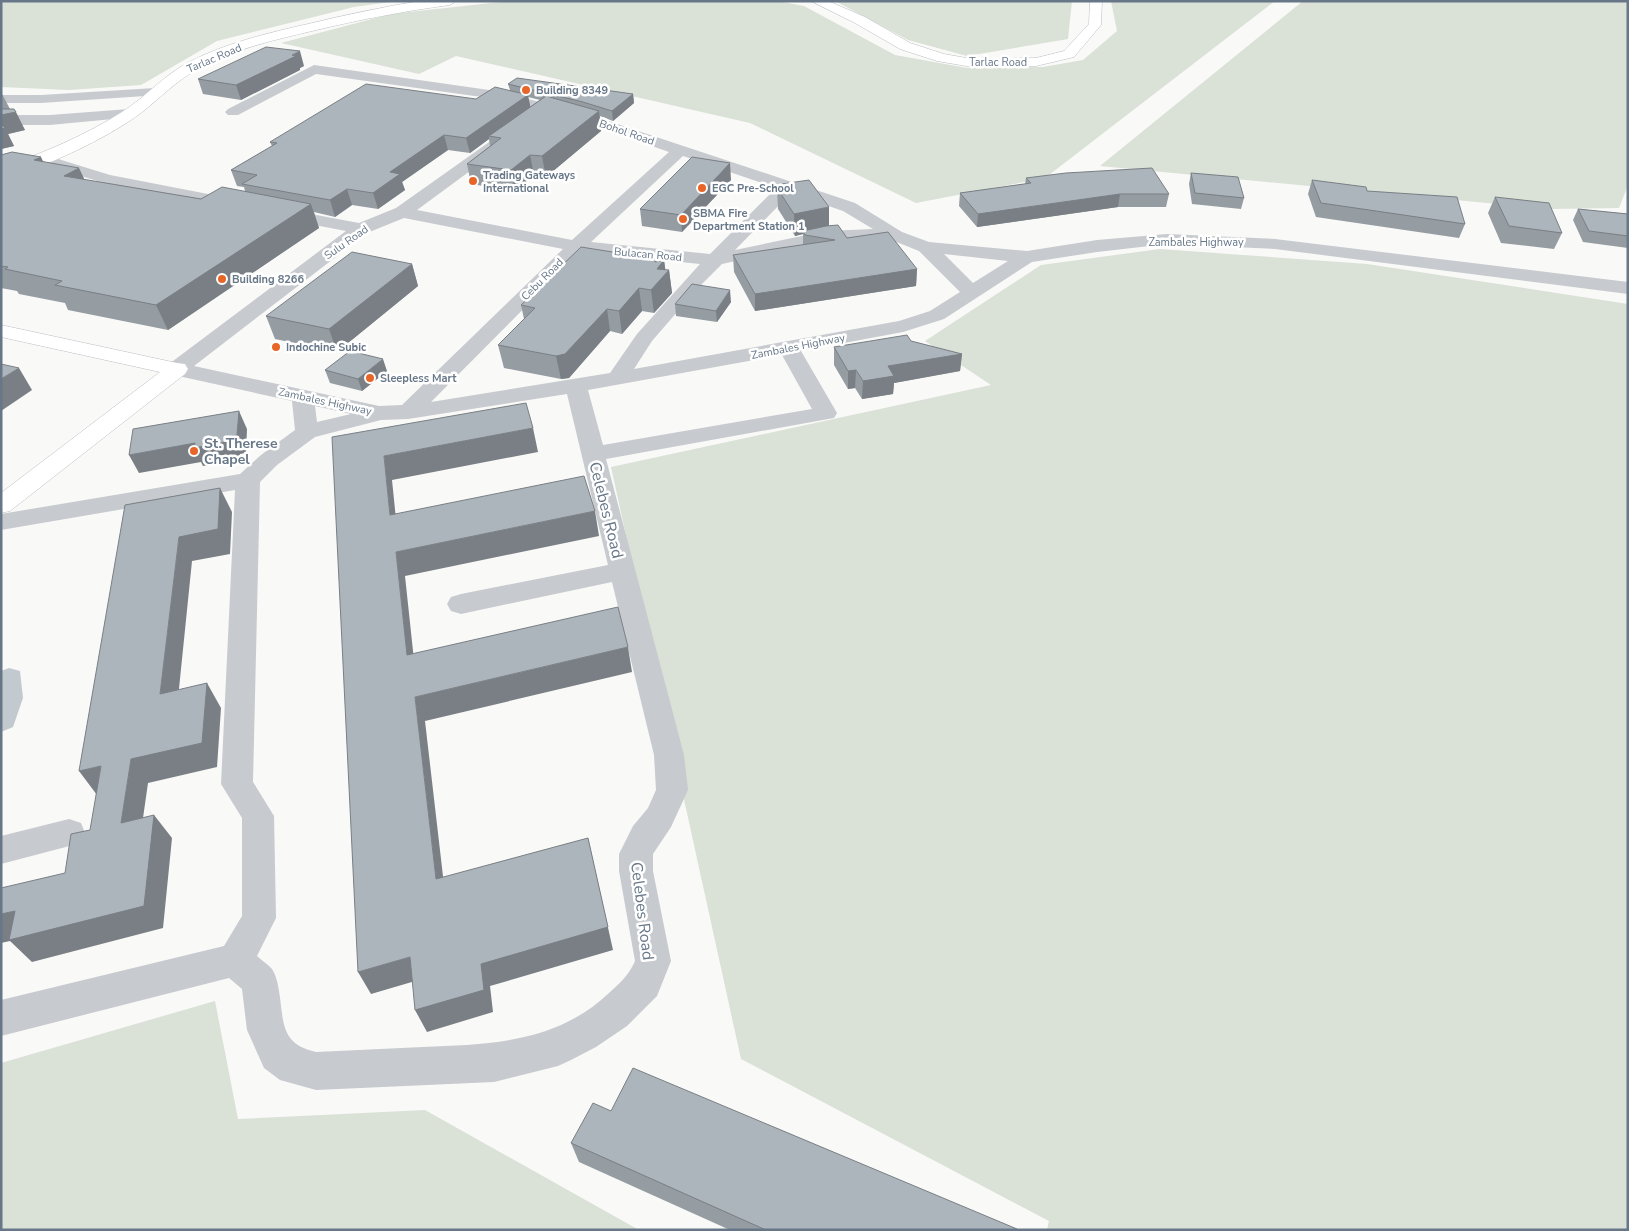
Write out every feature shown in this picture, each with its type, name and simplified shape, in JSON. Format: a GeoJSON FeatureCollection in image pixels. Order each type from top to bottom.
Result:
{"type":"FeatureCollection","features":[{"type":"Feature","properties":{"kind":"main road","name":"Tarlac Road"},"geometry":{"type":"LineString","coordinates":[[1,174],[83,141],[129,114],[181,73],[196,64],[263,39],[376,13],[450,1]]}},
{"type":"Feature","properties":{"kind":"main road","name":"Tarlac Road"},"geometry":{"type":"LineString","coordinates":[[817,1],[860,20],[905,46],[942,58],[972,63],[1036,62],[1069,54],[1086,38],[1095,25],[1096,1]]}},
{"type":"Feature","properties":{"kind":"main road"},"geometry":{"type":"LineString","coordinates":[[1,331],[177,368]]}},
{"type":"Feature","properties":{"kind":"main road"},"geometry":{"type":"LineString","coordinates":[[1,506],[177,368]]}},
{"type":"Feature","properties":{"kind":"street","name":"Bohol Road"},"geometry":{"type":"LineString","coordinates":[[234,112],[314,68],[496,95],[545,109],[579,116],[849,207],[896,236],[926,247],[1027,258]]}},
{"type":"Feature","properties":{"kind":"street"},"geometry":{"type":"LineString","coordinates":[[1,99],[41,99],[156,92]]}},
{"type":"Feature","properties":{"kind":"street"},"geometry":{"type":"LineString","coordinates":[[529,120],[545,109]]}},
{"type":"Feature","properties":{"kind":"street"},"geometry":{"type":"LineString","coordinates":[[1,120],[50,120],[129,114]]}},
{"type":"Feature","properties":{"kind":"street","name":"Sulu Road"},"geometry":{"type":"LineString","coordinates":[[177,368],[361,229],[402,212],[513,132]]}},
{"type":"Feature","properties":{"kind":"street","name":"Cebu Road"},"geometry":{"type":"LineString","coordinates":[[408,412],[576,246],[680,150]]}},
{"type":"Feature","properties":{"kind":"street"},"geometry":{"type":"LineString","coordinates":[[42,159],[107,180],[361,229]]}},
{"type":"Feature","properties":{"kind":"street"},"geometry":{"type":"LineString","coordinates":[[617,379],[644,338],[713,260],[788,186]]}},
{"type":"Feature","properties":{"kind":"street","name":"Bulacan Road"},"geometry":{"type":"LineString","coordinates":[[402,212],[576,246],[713,260],[826,236],[855,234],[896,236]]}},
{"type":"Feature","properties":{"kind":"street","name":"Zambales Highway"},"geometry":{"type":"LineString","coordinates":[[177,368],[379,413],[408,412],[617,379],[903,326],[937,315],[1027,258],[1106,245],[1167,239],[1275,244],[1457,260],[1628,288]]}},
{"type":"Feature","properties":{"kind":"street","name":"Bohol Road"},"geometry":{"type":"LineString","coordinates":[[926,247],[972,293]]}},
{"type":"Feature","properties":{"kind":"street"},"geometry":{"type":"LineString","coordinates":[[593,454],[826,413],[788,348]]}},
{"type":"Feature","properties":{"kind":"street","name":"Celebes Road"},"geometry":{"type":"LineString","coordinates":[[235,960],[259,981],[266,1030],[278,1055],[294,1066],[316,1071],[494,1063],[536,1054],[558,1047],[583,1034],[614,1013],[644,984],[653,961],[636,871],[636,854],[645,836],[660,817],[672,790],[669,755],[576,386]]}},
{"type":"Feature","properties":{"kind":"street"},"geometry":{"type":"LineString","coordinates":[[303,396],[307,432]]}},
{"type":"Feature","properties":{"kind":"street"},"geometry":{"type":"LineString","coordinates":[[1,522],[248,480],[269,460],[307,432],[379,413]]}},
{"type":"Feature","properties":{"kind":"street"},"geometry":{"type":"LineString","coordinates":[[1,1018],[235,960],[259,918],[258,816],[237,784],[248,480]]}},
{"type":"Feature","properties":{"kind":"street"},"geometry":{"type":"LineString","coordinates":[[461,604],[622,571]]}},
{"type":"Feature","properties":{"kind":"street"},"geometry":{"type":"LineString","coordinates":[[1,850],[69,833]]}},
{"type":"Feature","properties":{"kind":"shaded area"},"geometry":{"type":"Polygon","coordinates":[[[1,1],[398,1],[354,7],[217,41],[141,85],[69,90],[1,87],[1,1]]]}},
{"type":"Feature","properties":{"kind":"shaded area"},"geometry":{"type":"Polygon","coordinates":[[[509,1],[777,1],[804,6],[895,55],[967,68],[1043,67],[1083,60],[1117,31],[1111,1],[1275,1],[1045,178],[916,203],[750,123],[456,56],[419,74],[281,43],[391,14],[509,1]]]}},
{"type":"Feature","properties":{"kind":"shaded area"},"geometry":{"type":"Polygon","coordinates":[[[835,1],[1072,1],[1068,39],[967,56],[908,40],[835,1]]]}},
{"type":"Feature","properties":{"kind":"shaded area"},"geometry":{"type":"Polygon","coordinates":[[[1303,1],[1628,1],[1628,185],[1619,208],[1550,209],[1100,166],[1303,1]]]}},
{"type":"Feature","properties":{"kind":"shaded area"},"geometry":{"type":"Polygon","coordinates":[[[1160,249],[1367,264],[1628,304],[1628,1230],[1047,1230],[1049,1221],[741,1059],[611,467],[991,385],[925,341],[1041,265],[1160,249]]]}},
{"type":"Feature","properties":{"kind":"shaded area"},"geometry":{"type":"Polygon","coordinates":[[[9,668],[20,671],[23,698],[13,727],[1,732],[1,671],[9,668]]]}},
{"type":"Feature","properties":{"kind":"shaded area"},"geometry":{"type":"Polygon","coordinates":[[[215,1001],[238,1119],[425,1110],[639,1230],[1,1230],[1,1063],[215,1001]]]}},
{"type":"Feature","properties":{"kind":"building"},"geometry":{"type":"Polygon","coordinates":[[[266,47],[300,51],[292,55],[296,56],[236,85],[198,79],[266,47]]]}},
{"type":"Feature","properties":{"kind":"building"},"geometry":{"type":"Polygon","coordinates":[[[517,78],[633,94],[612,111],[508,84],[517,78]]]}},
{"type":"Feature","properties":{"kind":"building"},"geometry":{"type":"Polygon","coordinates":[[[366,84],[476,99],[495,87],[528,95],[466,138],[444,135],[390,172],[400,174],[373,193],[347,189],[330,200],[242,184],[257,175],[231,170],[277,143],[270,142],[366,84]]]}},
{"type":"Feature","properties":{"kind":"building"},"geometry":{"type":"Polygon","coordinates":[[[546,96],[599,111],[542,156],[530,155],[511,170],[467,164],[501,138],[489,136],[546,96]]]}},
{"type":"Feature","properties":{"kind":"building"},"geometry":{"type":"Polygon","coordinates":[[[1,109],[14,109],[16,112],[1,115],[1,109]]]}},
{"type":"Feature","properties":{"kind":"building"},"geometry":{"type":"Polygon","coordinates":[[[12,152],[41,157],[34,160],[79,168],[64,176],[201,199],[222,187],[311,204],[156,305],[55,285],[62,281],[5,269],[8,267],[1,266],[1,155],[12,152]]]}},
{"type":"Feature","properties":{"kind":"building"},"geometry":{"type":"Polygon","coordinates":[[[692,157],[730,163],[681,215],[640,209],[692,157]]]}},
{"type":"Feature","properties":{"kind":"building"},"geometry":{"type":"Polygon","coordinates":[[[1152,168],[1169,194],[1120,194],[978,214],[960,193],[1031,183],[1026,178],[1066,173],[1152,168]]]}},
{"type":"Feature","properties":{"kind":"building"},"geometry":{"type":"Polygon","coordinates":[[[1191,173],[1238,177],[1244,198],[1195,193],[1191,173]]]}},
{"type":"Feature","properties":{"kind":"building"},"geometry":{"type":"Polygon","coordinates":[[[809,180],[829,207],[794,214],[777,188],[782,184],[809,180]]]}},
{"type":"Feature","properties":{"kind":"building"},"geometry":{"type":"Polygon","coordinates":[[[1312,180],[1366,187],[1367,191],[1457,197],[1465,224],[1321,203],[1312,180]]]}},
{"type":"Feature","properties":{"kind":"building"},"geometry":{"type":"Polygon","coordinates":[[[1495,197],[1549,203],[1562,233],[1509,226],[1495,197]]]}},
{"type":"Feature","properties":{"kind":"building"},"geometry":{"type":"Polygon","coordinates":[[[1578,209],[1628,214],[1628,236],[1589,231],[1578,209]]]}},
{"type":"Feature","properties":{"kind":"building"},"geometry":{"type":"Polygon","coordinates":[[[838,225],[847,238],[888,232],[917,269],[755,294],[733,255],[835,240],[805,235],[803,231],[838,225]]]}},
{"type":"Feature","properties":{"kind":"building"},"geometry":{"type":"Polygon","coordinates":[[[581,247],[657,259],[655,262],[664,260],[657,269],[669,270],[651,290],[639,288],[619,311],[607,309],[565,354],[556,356],[498,345],[535,308],[521,305],[581,247]]]}},
{"type":"Feature","properties":{"kind":"building"},"geometry":{"type":"Polygon","coordinates":[[[352,252],[412,264],[329,329],[266,316],[352,252]]]}},
{"type":"Feature","properties":{"kind":"building"},"geometry":{"type":"Polygon","coordinates":[[[692,284],[730,290],[716,311],[675,304],[692,284]]]}},
{"type":"Feature","properties":{"kind":"building"},"geometry":{"type":"Polygon","coordinates":[[[907,335],[911,341],[962,354],[888,366],[894,376],[863,381],[856,370],[848,371],[834,347],[907,335]]]}},
{"type":"Feature","properties":{"kind":"building"},"geometry":{"type":"Polygon","coordinates":[[[350,351],[383,359],[358,379],[325,370],[350,351]]]}},
{"type":"Feature","properties":{"kind":"building"},"geometry":{"type":"Polygon","coordinates":[[[1,364],[19,368],[1,379],[1,364]]]}},
{"type":"Feature","properties":{"kind":"building"},"geometry":{"type":"Polygon","coordinates":[[[526,403],[533,428],[384,456],[390,515],[584,476],[595,511],[396,552],[407,655],[618,607],[628,647],[415,697],[436,879],[588,838],[608,927],[481,964],[484,990],[415,1010],[410,957],[358,972],[332,437],[526,403]]]}},
{"type":"Feature","properties":{"kind":"building"},"geometry":{"type":"Polygon","coordinates":[[[239,411],[237,435],[232,436],[231,441],[194,448],[195,443],[129,455],[133,429],[239,411]]]}},
{"type":"Feature","properties":{"kind":"building"},"geometry":{"type":"Polygon","coordinates":[[[220,488],[218,529],[179,537],[160,694],[207,683],[202,743],[131,759],[121,823],[154,815],[144,906],[9,940],[15,911],[1,914],[1,888],[65,873],[71,834],[90,830],[101,766],[79,771],[125,505],[220,488]]]}},
{"type":"Feature","properties":{"kind":"building"},"geometry":{"type":"Polygon","coordinates":[[[633,1068],[1017,1230],[766,1230],[571,1143],[593,1103],[611,1111],[633,1068]]]}},
{"type":"Feature","properties":{"kind":"place","name":"Building 8349"},"geometry":{"type":"Point","coordinates":[526,90]}},
{"type":"Feature","properties":{"kind":"place","name":"Trading Gateways International"},"geometry":{"type":"Point","coordinates":[473,181]}},
{"type":"Feature","properties":{"kind":"place","name":"EGC Pre-School"},"geometry":{"type":"Point","coordinates":[702,188]}},
{"type":"Feature","properties":{"kind":"place","name":"SBMA Fire Department Station 1"},"geometry":{"type":"Point","coordinates":[683,219]}},
{"type":"Feature","properties":{"kind":"place","name":"Building 8266"},"geometry":{"type":"Point","coordinates":[222,279]}},
{"type":"Feature","properties":{"kind":"place","name":"Indochine Subic"},"geometry":{"type":"Point","coordinates":[276,347]}},
{"type":"Feature","properties":{"kind":"place","name":"Sleepless Mart"},"geometry":{"type":"Point","coordinates":[370,378]}},
{"type":"Feature","properties":{"kind":"place","name":"St. Therese Chapel"},"geometry":{"type":"Point","coordinates":[194,451]}}]}
